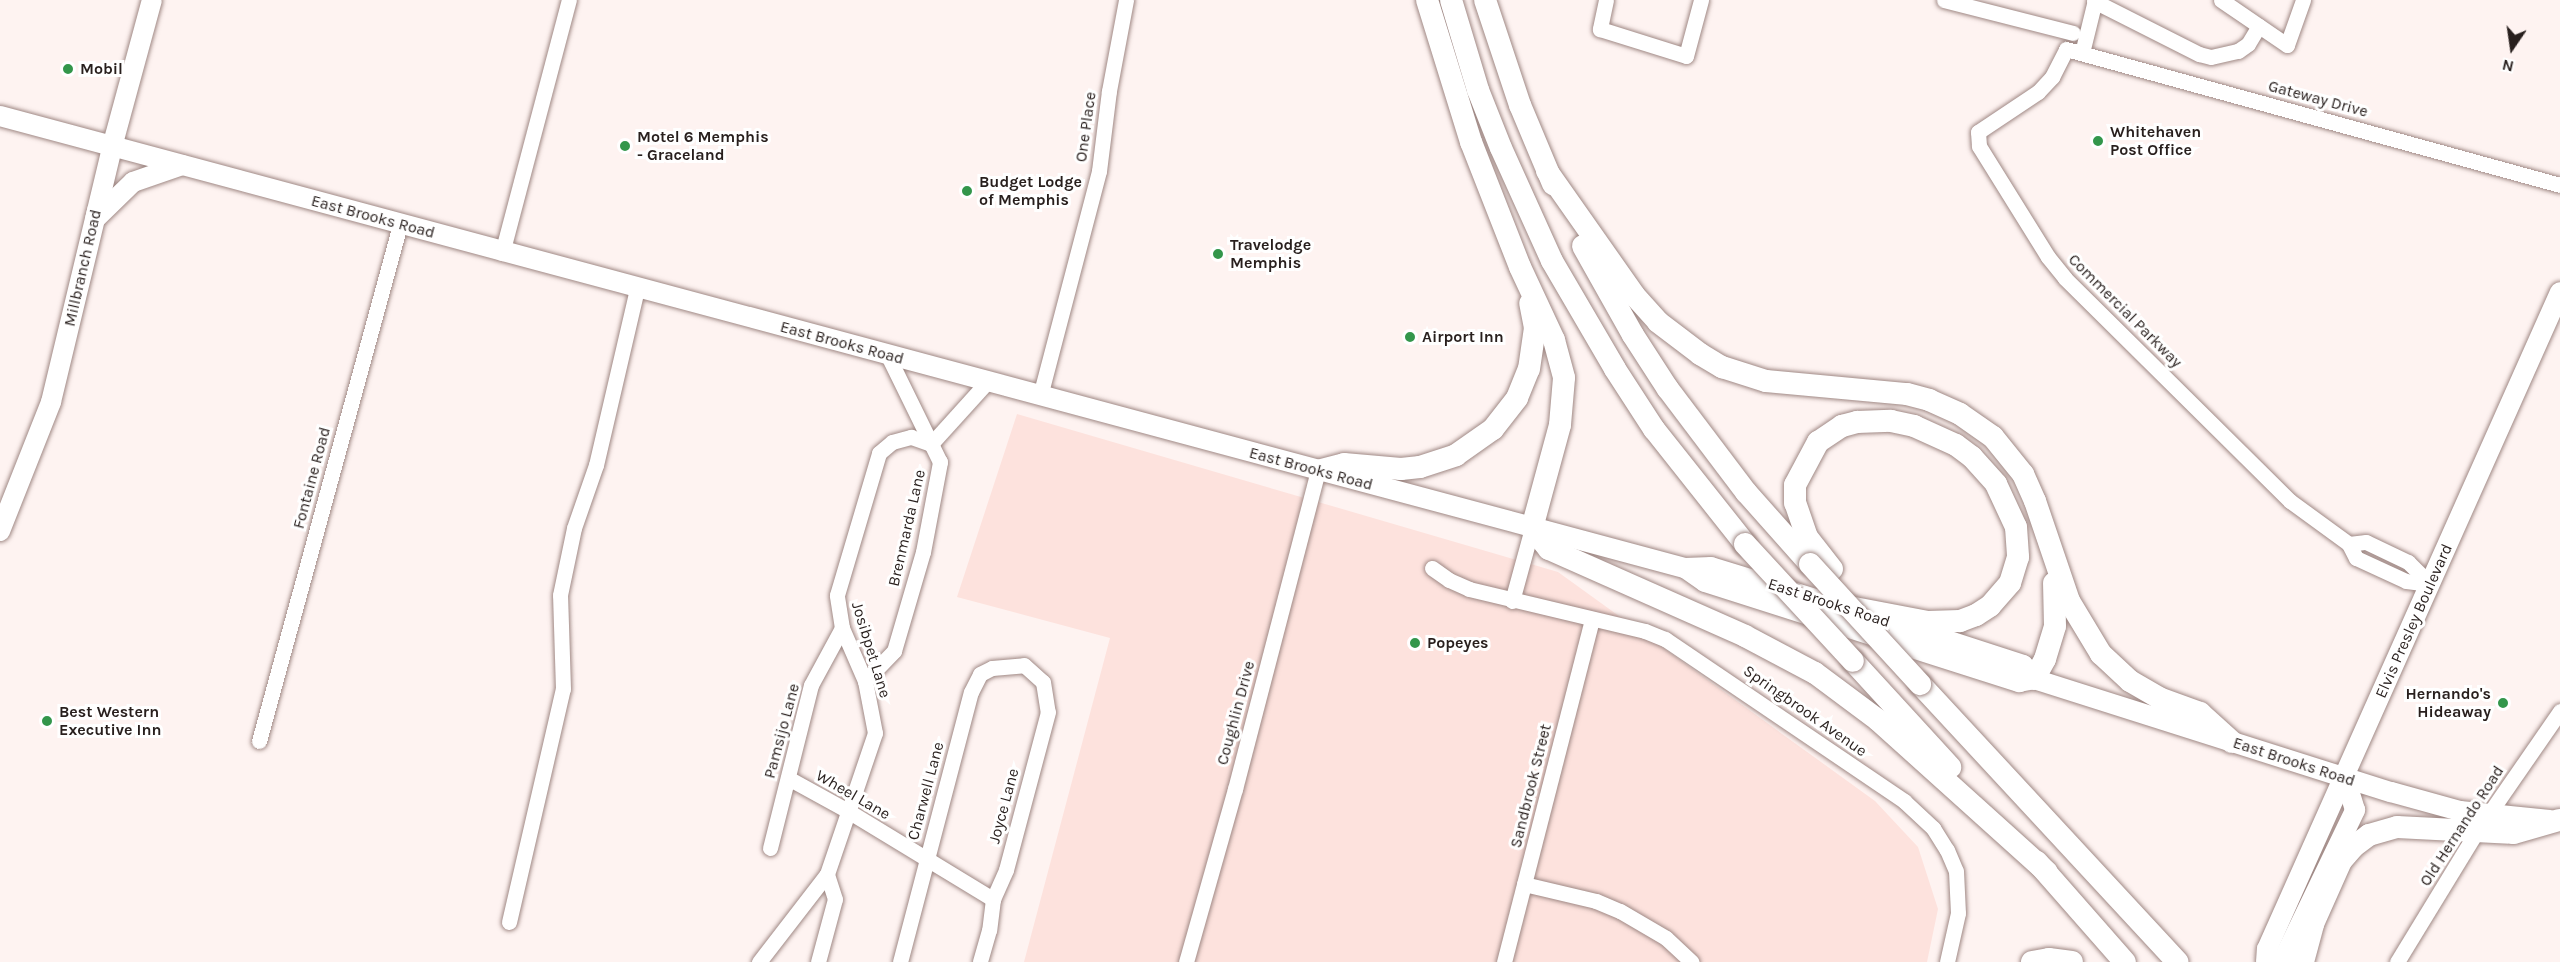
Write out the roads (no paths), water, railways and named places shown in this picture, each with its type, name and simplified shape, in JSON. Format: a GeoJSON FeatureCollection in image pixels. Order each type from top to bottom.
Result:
{"type":"FeatureCollection","features":[{"type":"Feature","properties":{"kind":"highway"},"geometry":{"type":"LineString","coordinates":[[1427,0],[1472,142],[1520,267],[1554,340],[1564,378],[1561,419],[1532,528],[1549,549],[1745,636],[1824,680],[1878,720],[2047,872]]}},
{"type":"Feature","properties":{"kind":"highway"},"geometry":{"type":"LineString","coordinates":[[1450,0],[1478,90],[1528,212],[1552,261],[1615,369],[1654,429],[1745,544],[2047,872],[2125,962]]}},
{"type":"Feature","properties":{"kind":"highway"},"geometry":{"type":"LineString","coordinates":[[1485,0],[1520,105],[1547,171],[1603,284],[1668,389],[1746,492],[2177,962]]}},
{"type":"Feature","properties":{"kind":"highway"},"geometry":{"type":"LineString","coordinates":[[1547,171],[1634,295],[1658,322],[1680,341],[1722,367],[1766,381],[1907,394],[1952,410],[1977,424],[2008,454],[2031,492],[2069,601],[2101,654],[2130,681],[2159,698],[2200,713],[2232,742]]}},
{"type":"Feature","properties":{"kind":"highway"},"geometry":{"type":"LineString","coordinates":[[1318,471],[1344,464],[1401,469],[1420,466],[1456,454],[1493,429],[1517,398],[1525,382],[1533,351],[1532,309],[1520,267]]}},
{"type":"Feature","properties":{"kind":"highway"},"geometry":{"type":"LineString","coordinates":[[1832,603],[1928,622],[1960,621],[1990,606],[2010,583],[2018,557],[2016,527],[1996,484],[1972,457],[1956,445],[1914,426],[1891,421],[1857,422],[1842,426],[1818,442],[1795,485],[1795,503],[1807,537],[1850,591],[1863,621]]}},
{"type":"Feature","properties":{"kind":"highway"},"geometry":{"type":"LineString","coordinates":[[2034,679],[2049,648],[2057,612],[2046,535]]}},
{"type":"Feature","properties":{"kind":"highway"},"geometry":{"type":"LineString","coordinates":[[2303,962],[2313,924],[2337,869],[2346,854],[2362,839],[2379,831],[2397,827],[2483,823],[2514,833],[2559,820]]}},
{"type":"Feature","properties":{"kind":"highway"},"geometry":{"type":"LineString","coordinates":[[2291,962],[2299,926]]}},
{"type":"Feature","properties":{"kind":"highway"},"geometry":{"type":"LineString","coordinates":[[2032,962],[2049,959],[2072,962]]}},
{"type":"Feature","properties":{"kind":"main road","name":"Millbranch Road"},"geometry":{"type":"LineString","coordinates":[[0,531],[51,402],[112,147],[152,0]]}},
{"type":"Feature","properties":{"kind":"main road","name":"East Brooks Road"},"geometry":{"type":"LineString","coordinates":[[0,116],[502,253],[1532,528],[1685,568],[1710,567],[1832,603],[2023,665],[2034,679]]}},
{"type":"Feature","properties":{"kind":"main road"},"geometry":{"type":"LineString","coordinates":[[95,219],[133,182],[182,165]]}},
{"type":"Feature","properties":{"kind":"main road","name":"Elvis Presley Boulevard"},"geometry":{"type":"LineString","coordinates":[[2251,962],[2272,958],[2345,778],[2560,292]]}},
{"type":"Feature","properties":{"kind":"main road","name":"East Brooks Road"},"geometry":{"type":"LineString","coordinates":[[1685,568],[1705,582],[2019,682],[2034,679],[2445,808],[2483,823]]}},
{"type":"Feature","properties":{"kind":"main road"},"geometry":{"type":"LineString","coordinates":[[2272,958],[2299,926],[2355,810],[2345,778]]}},
{"type":"Feature","properties":{"kind":"street"},"geometry":{"type":"LineString","coordinates":[[502,253],[569,0]]}},
{"type":"Feature","properties":{"kind":"street","name":"One Place"},"geometry":{"type":"LineString","coordinates":[[1040,396],[1099,171],[1109,91],[1126,0]]}},
{"type":"Feature","properties":{"kind":"street"},"geometry":{"type":"LineString","coordinates":[[1606,0],[1600,29],[1686,56],[1701,0]]}},
{"type":"Feature","properties":{"kind":"street"},"geometry":{"type":"LineString","coordinates":[[1944,0],[2073,33]]}},
{"type":"Feature","properties":{"kind":"street"},"geometry":{"type":"LineString","coordinates":[[2221,0],[2287,45],[2303,0]]}},
{"type":"Feature","properties":{"kind":"street"},"geometry":{"type":"LineString","coordinates":[[2082,53],[2095,1],[2199,54],[2211,57],[2238,51],[2248,44],[2259,26]]}},
{"type":"Feature","properties":{"kind":"street","name":"Gateway Drive"},"geometry":{"type":"LineString","coordinates":[[2066,49],[2560,185]]}},
{"type":"Feature","properties":{"kind":"street","name":"Commercial Parkway"},"geometry":{"type":"LineString","coordinates":[[2066,49],[2052,77],[2038,92],[1981,129],[1978,136],[1979,146],[2042,247],[2065,278],[2290,501],[2349,543],[2366,542],[2409,562],[2430,584]]}},
{"type":"Feature","properties":{"kind":"street","name":"Fontaine Road"},"geometry":{"type":"LineString","coordinates":[[259,741],[400,225]]}},
{"type":"Feature","properties":{"kind":"street"},"geometry":{"type":"LineString","coordinates":[[509,922],[563,689],[560,595],[574,528],[596,465],[637,289]]}},
{"type":"Feature","properties":{"kind":"street"},"geometry":{"type":"LineString","coordinates":[[888,356],[931,444],[987,382]]}},
{"type":"Feature","properties":{"kind":"street","name":"Josibpet Lane"},"geometry":{"type":"LineString","coordinates":[[759,962],[827,874],[874,733],[865,681],[842,628],[837,595],[879,453],[892,442],[911,437],[931,444]]}},
{"type":"Feature","properties":{"kind":"street","name":"Brenmarda Lane"},"geometry":{"type":"LineString","coordinates":[[865,681],[894,651],[923,552],[940,462],[931,444]]}},
{"type":"Feature","properties":{"kind":"street","name":"Coughlin Drive"},"geometry":{"type":"LineString","coordinates":[[1186,962],[1235,789],[1318,471]]}},
{"type":"Feature","properties":{"kind":"street"},"geometry":{"type":"LineString","coordinates":[[1512,601],[1532,528]]}},
{"type":"Feature","properties":{"kind":"street","name":"Springbrook Avenue"},"geometry":{"type":"LineString","coordinates":[[1432,568],[1459,585],[1512,601],[1645,631],[1679,647],[1904,801],[1924,818],[1947,850],[1958,880],[1958,913],[1947,962]]}},
{"type":"Feature","properties":{"kind":"street","name":"Sandbrook Street"},"geometry":{"type":"LineString","coordinates":[[1504,962],[1592,619]]}},
{"type":"Feature","properties":{"kind":"street","name":"Pamsijo Lane"},"geometry":{"type":"LineString","coordinates":[[770,848],[811,685],[842,628]]}},
{"type":"Feature","properties":{"kind":"street","name":"Charwell Lane"},"geometry":{"type":"LineString","coordinates":[[900,962],[971,692],[980,674],[992,668],[1024,665]]}},
{"type":"Feature","properties":{"kind":"street","name":"Joyce Lane"},"geometry":{"type":"LineString","coordinates":[[980,962],[989,930],[993,899],[1006,870],[1047,712],[1043,682],[1024,665]]}},
{"type":"Feature","properties":{"kind":"street","name":"Old Hernando Road"},"geometry":{"type":"LineString","coordinates":[[2397,962],[2483,823],[2560,711]]}},
{"type":"Feature","properties":{"kind":"street","name":"Wheel Lane"},"geometry":{"type":"LineString","coordinates":[[788,778],[848,811],[993,899]]}},
{"type":"Feature","properties":{"kind":"street"},"geometry":{"type":"LineString","coordinates":[[818,962],[835,899],[827,874]]}},
{"type":"Feature","properties":{"kind":"street"},"geometry":{"type":"LineString","coordinates":[[1524,884],[1596,902],[1620,911],[1666,938],[1692,962]]}},
{"type":"Feature","properties":{"kind":"place","name":"Mobil"},"geometry":{"type":"Point","coordinates":[68,69]}},
{"type":"Feature","properties":{"kind":"place","name":"Whitehaven Post Office"},"geometry":{"type":"Point","coordinates":[2098,141]}},
{"type":"Feature","properties":{"kind":"place","name":"Motel 6 Memphis - Graceland"},"geometry":{"type":"Point","coordinates":[625,146]}},
{"type":"Feature","properties":{"kind":"place","name":"Budget Lodge of Memphis"},"geometry":{"type":"Point","coordinates":[967,191]}},
{"type":"Feature","properties":{"kind":"place","name":"Travelodge Memphis"},"geometry":{"type":"Point","coordinates":[1218,254]}},
{"type":"Feature","properties":{"kind":"place","name":"Airport Inn"},"geometry":{"type":"Point","coordinates":[1410,337]}},
{"type":"Feature","properties":{"kind":"place","name":"Popeyes"},"geometry":{"type":"Point","coordinates":[1415,643]}},
{"type":"Feature","properties":{"kind":"place","name":"Hernando's Hideaway"},"geometry":{"type":"Point","coordinates":[2503,703]}},
{"type":"Feature","properties":{"kind":"place","name":"Best Western Executive Inn"},"geometry":{"type":"Point","coordinates":[47,721]}}]}
